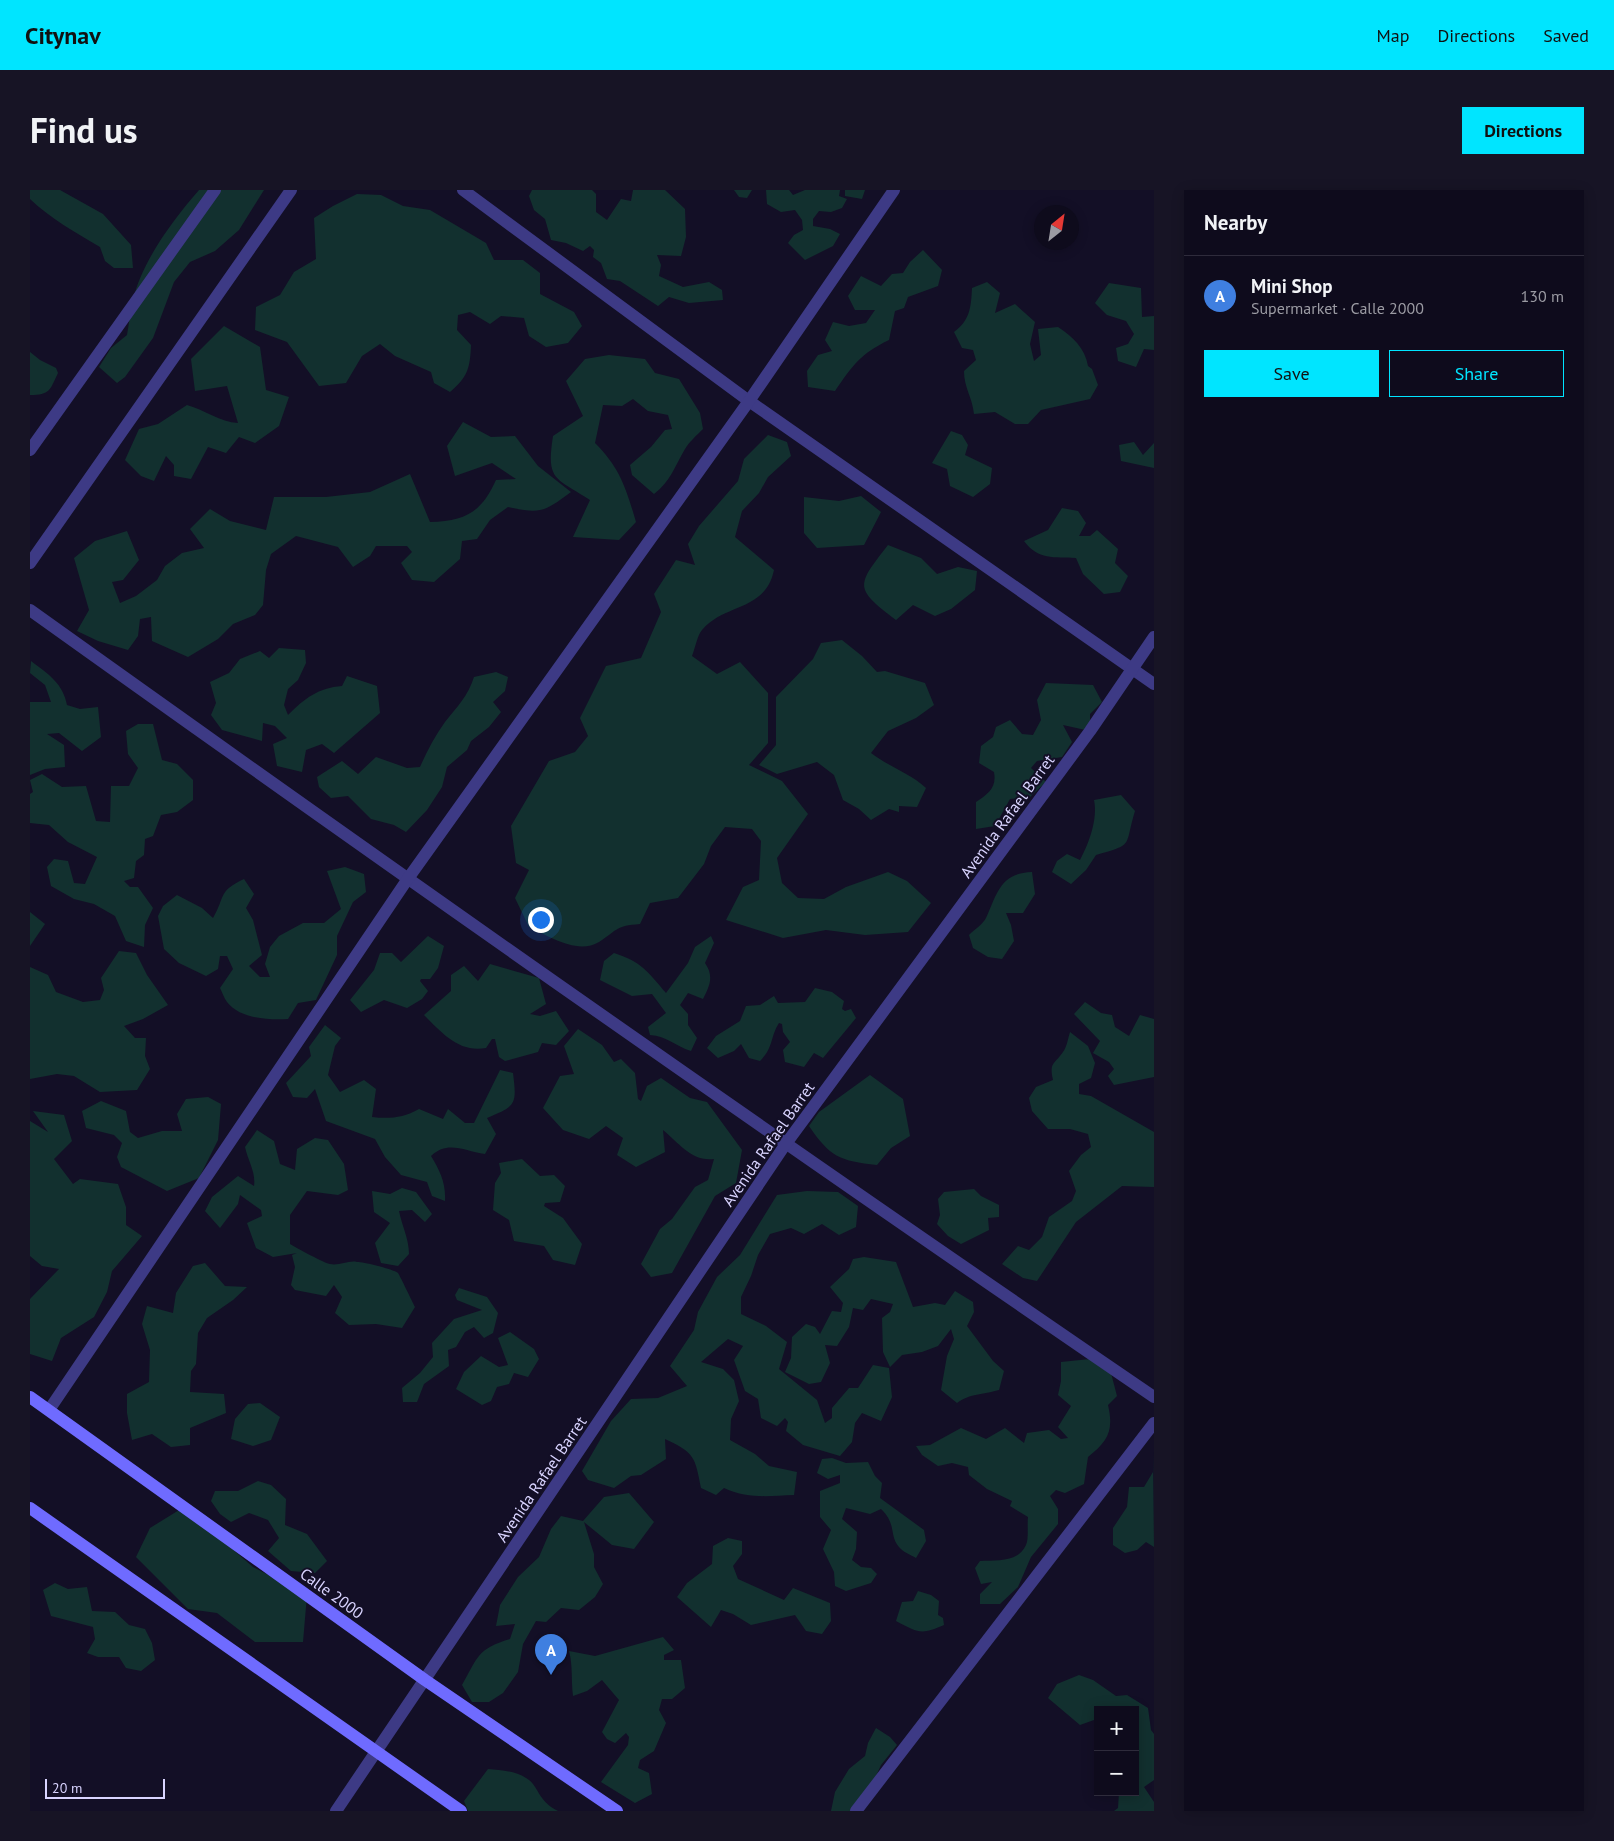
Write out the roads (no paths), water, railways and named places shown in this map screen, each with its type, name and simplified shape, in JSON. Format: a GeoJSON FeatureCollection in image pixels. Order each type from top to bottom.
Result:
{"type":"FeatureCollection","features":[{"type":"Feature","properties":{"kind":"street"},"geometry":{"type":"LineString","coordinates":[[30,450],[215,190]]}},
{"type":"Feature","properties":{"kind":"street"},"geometry":{"type":"LineString","coordinates":[[30,564],[291,190]]}},
{"type":"Feature","properties":{"kind":"street"},"geometry":{"type":"LineString","coordinates":[[463,190],[749,402],[1154,684]]}},
{"type":"Feature","properties":{"kind":"street"},"geometry":{"type":"LineString","coordinates":[[49,1410],[407,880],[749,402],[894,190]]}},
{"type":"Feature","properties":{"kind":"street"},"geometry":{"type":"LineString","coordinates":[[30,610],[407,880],[785,1145],[1154,1397]]}},
{"type":"Feature","properties":{"kind":"street","name":"Avenida Rafael Barret"},"geometry":{"type":"LineString","coordinates":[[336,1811],[785,1145],[1090,731],[1154,637]]}},
{"type":"Feature","properties":{"kind":"street","name":"Calle 2000"},"geometry":{"type":"LineString","coordinates":[[30,1397],[425,1680],[618,1811]]}},
{"type":"Feature","properties":{"kind":"street"},"geometry":{"type":"LineString","coordinates":[[856,1811],[1154,1423]]}},
{"type":"Feature","properties":{"kind":"street"},"geometry":{"type":"LineString","coordinates":[[30,1508],[461,1811]]}},
{"type":"Feature","properties":{"kind":"place","name":"Mini Shop"},"geometry":{"type":"Point","coordinates":[551,1675]}}]}
